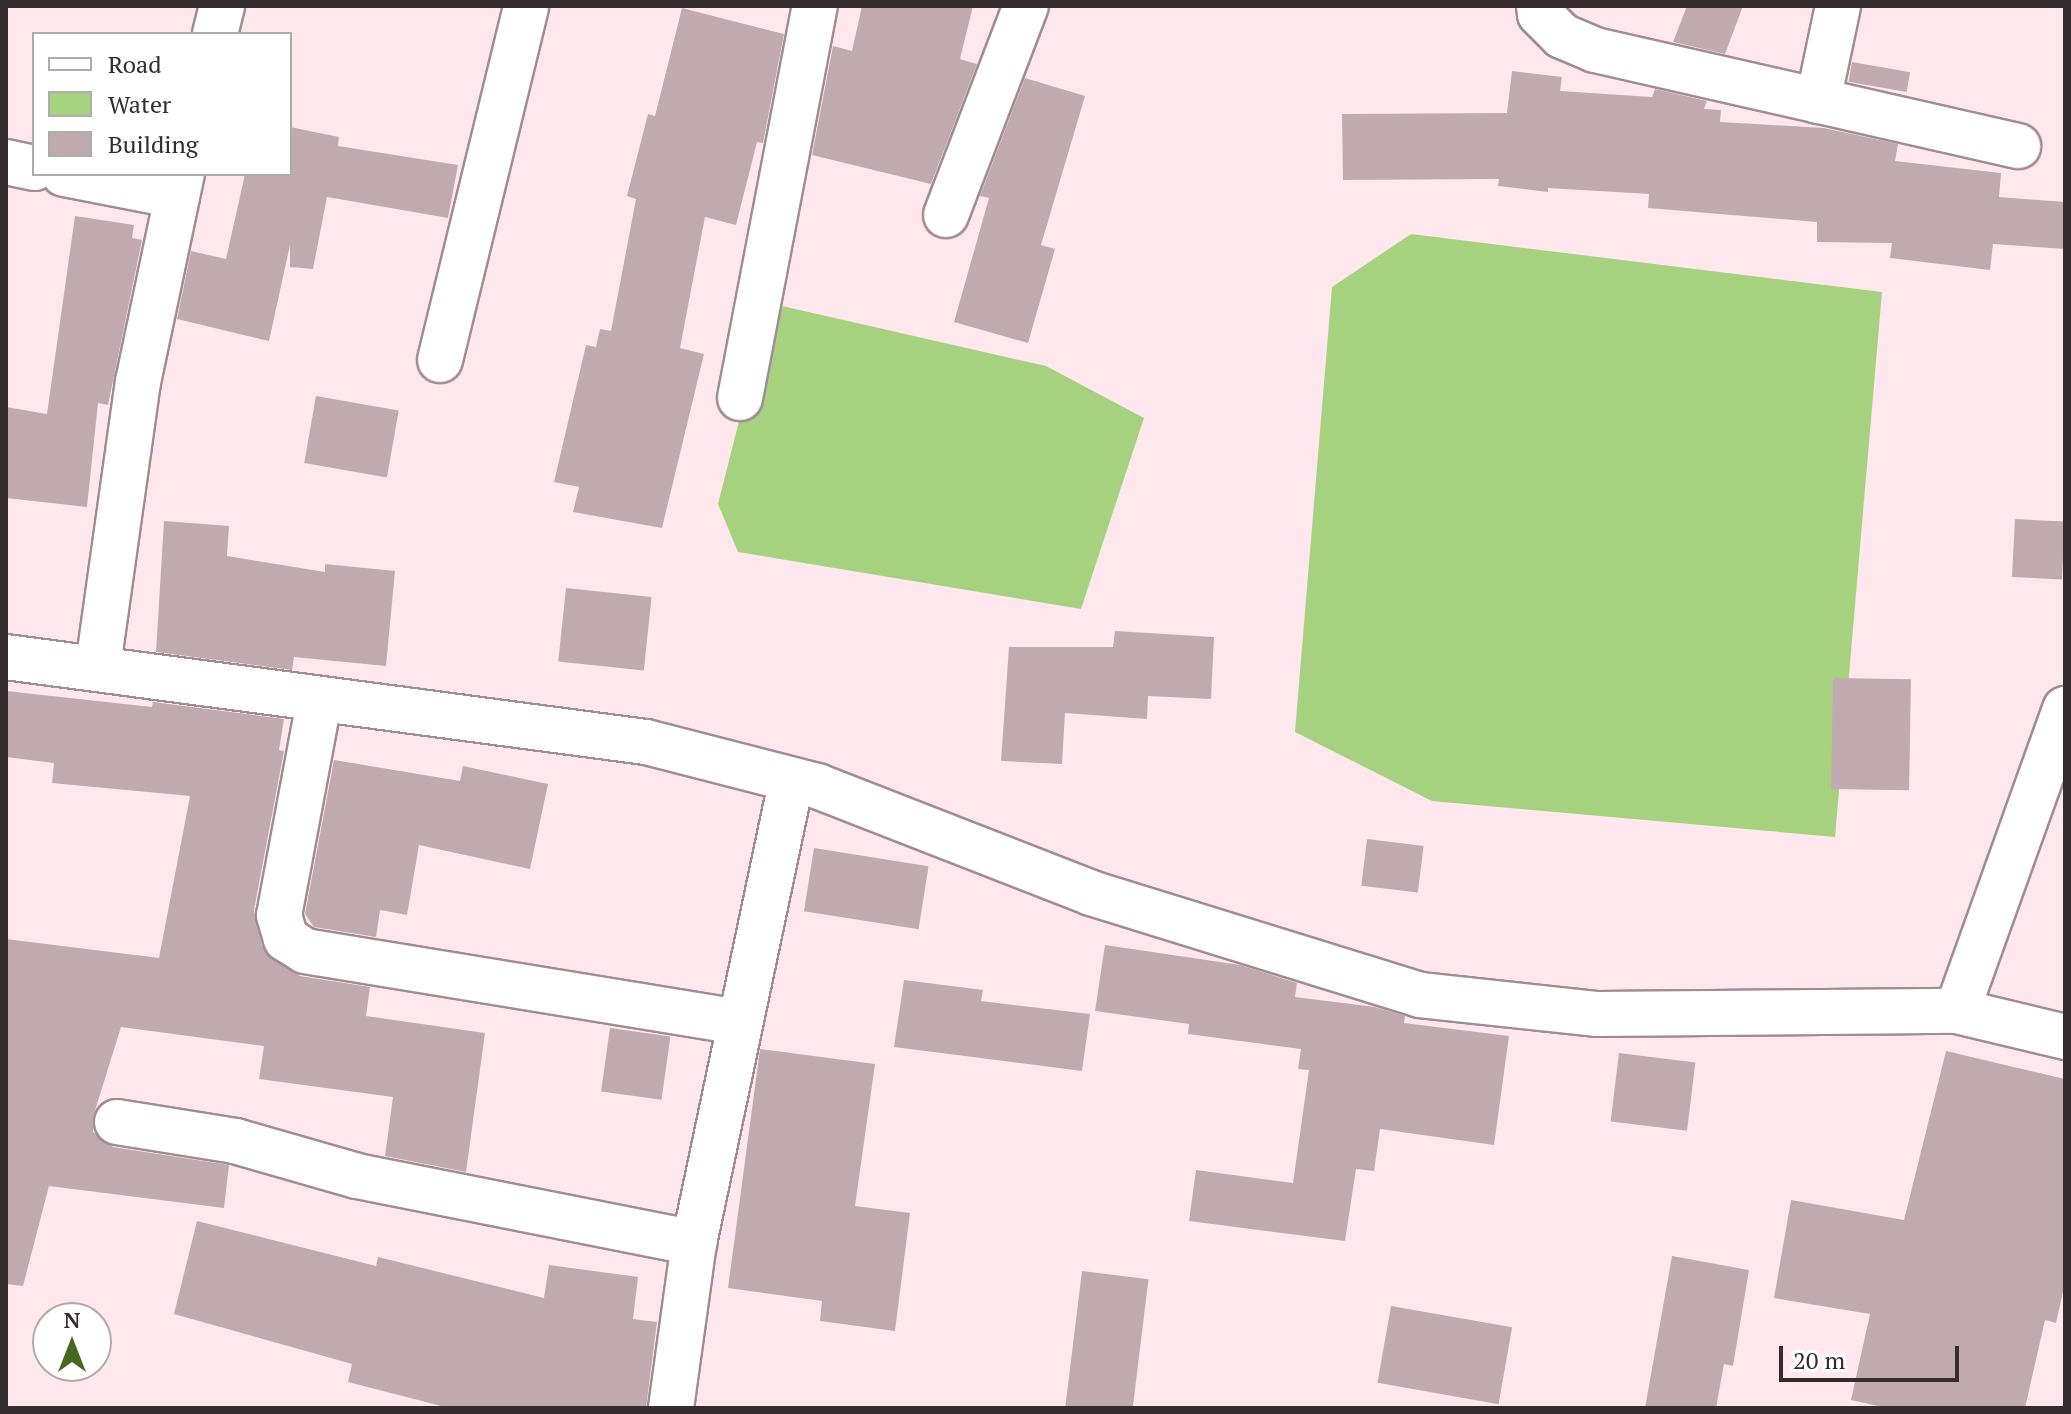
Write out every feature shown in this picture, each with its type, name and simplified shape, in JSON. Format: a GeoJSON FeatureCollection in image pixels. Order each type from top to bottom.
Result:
{"type":"FeatureCollection","features":[{"type":"Feature","properties":{"kind":"street"},"geometry":{"type":"LineString","coordinates":[[216,32],[222,6]]}},
{"type":"Feature","properties":{"kind":"street"},"geometry":{"type":"LineString","coordinates":[[440,360],[526,6]]}},
{"type":"Feature","properties":{"kind":"street"},"geometry":{"type":"LineString","coordinates":[[740,398],[815,6]]}},
{"type":"Feature","properties":{"kind":"street"},"geometry":{"type":"LineString","coordinates":[[946,215],[1026,6]]}},
{"type":"Feature","properties":{"kind":"street"},"geometry":{"type":"LineString","coordinates":[[1539,6],[1540,14],[1562,36],[1595,50],[2018,146]]}},
{"type":"Feature","properties":{"kind":"street"},"geometry":{"type":"LineString","coordinates":[[1818,101],[1838,6]]}},
{"type":"Feature","properties":{"kind":"street"},"geometry":{"type":"LineString","coordinates":[[6,162],[32,168]]}},
{"type":"Feature","properties":{"kind":"street"},"geometry":{"type":"LineString","coordinates":[[85,176],[180,185],[138,382],[98,666]]}},
{"type":"Feature","properties":{"kind":"street"},"geometry":{"type":"LineString","coordinates":[[6,657],[98,666],[319,702],[646,742],[817,786],[1091,893],[1420,995],[1598,1014],[1957,1011],[2065,1037]]}},
{"type":"Feature","properties":{"kind":"street"},"geometry":{"type":"LineString","coordinates":[[319,702],[279,915],[286,939],[305,951],[740,1022]]}},
{"type":"Feature","properties":{"kind":"street"},"geometry":{"type":"LineString","coordinates":[[1957,1011],[2065,709]]}},
{"type":"Feature","properties":{"kind":"street"},"geometry":{"type":"LineString","coordinates":[[671,1408],[694,1243],[791,781]]}},
{"type":"Feature","properties":{"kind":"street"},"geometry":{"type":"LineString","coordinates":[[117,1122],[235,1141],[357,1176],[694,1243]]}},
{"type":"Feature","properties":{"kind":"water"},"geometry":{"type":"Polygon","coordinates":[[[1411,234],[1882,292],[1835,837],[1432,801],[1295,732],[1332,287],[1411,234]]]}},
{"type":"Feature","properties":{"kind":"water"},"geometry":{"type":"Polygon","coordinates":[[[769,303],[1046,366],[1144,418],[1081,609],[738,552],[718,504],[769,303]]]}},
{"type":"Feature","properties":{"kind":"building"},"geometry":{"type":"Polygon","coordinates":[[[862,6],[973,6],[960,59],[977,64],[931,184],[812,155],[833,46],[852,51],[862,6]]]}},
{"type":"Feature","properties":{"kind":"building"},"geometry":{"type":"Polygon","coordinates":[[[1687,6],[1743,6],[1725,54],[1673,42],[1687,6]]]}},
{"type":"Feature","properties":{"kind":"building"},"geometry":{"type":"Polygon","coordinates":[[[682,8],[784,34],[763,143],[757,142],[736,225],[705,217],[680,348],[704,354],[662,528],[573,512],[579,487],[554,482],[586,345],[596,347],[600,329],[611,331],[636,199],[627,196],[648,114],[655,116],[682,8]]]}},
{"type":"Feature","properties":{"kind":"building"},"geometry":{"type":"Polygon","coordinates":[[[1852,62],[1910,72],[1907,92],[1849,82],[1852,62]]]}},
{"type":"Feature","properties":{"kind":"building"},"geometry":{"type":"Polygon","coordinates":[[[1512,71],[1562,77],[1560,91],[1652,97],[1655,89],[1707,101],[1704,109],[1721,110],[1720,122],[1824,128],[1898,144],[1895,161],[2001,173],[1999,197],[2065,202],[2065,249],[1993,244],[1990,270],[1890,258],[1892,243],[1817,242],[1817,222],[1648,208],[1649,194],[1548,188],[1548,192],[1498,186],[1499,179],[1343,180],[1342,114],[1507,113],[1512,71]]]}},
{"type":"Feature","properties":{"kind":"building"},"geometry":{"type":"Polygon","coordinates":[[[1025,78],[1085,96],[1041,245],[1055,249],[1028,343],[954,322],[989,198],[980,196],[1025,78]]]}},
{"type":"Feature","properties":{"kind":"building"},"geometry":{"type":"Polygon","coordinates":[[[292,127],[339,137],[338,146],[458,165],[448,218],[327,197],[313,269],[290,267],[290,245],[269,341],[177,319],[191,251],[226,259],[245,176],[292,176],[292,127]]]}},
{"type":"Feature","properties":{"kind":"building"},"geometry":{"type":"Polygon","coordinates":[[[75,216],[134,225],[132,238],[142,240],[108,405],[98,403],[87,507],[6,498],[6,407],[47,414],[75,216]]]}},
{"type":"Feature","properties":{"kind":"building"},"geometry":{"type":"Polygon","coordinates":[[[316,396],[399,411],[387,478],[304,463],[316,396]]]}},
{"type":"Feature","properties":{"kind":"building"},"geometry":{"type":"Polygon","coordinates":[[[2015,519],[2065,522],[2062,580],[2012,577],[2015,519]]]}},
{"type":"Feature","properties":{"kind":"building"},"geometry":{"type":"Polygon","coordinates":[[[164,521],[229,526],[227,556],[325,572],[325,564],[395,571],[386,666],[294,657],[292,670],[156,652],[164,521]]]}},
{"type":"Feature","properties":{"kind":"building"},"geometry":{"type":"Polygon","coordinates":[[[566,588],[652,597],[644,671],[558,662],[566,588]]]}},
{"type":"Feature","properties":{"kind":"building"},"geometry":{"type":"Polygon","coordinates":[[[1115,631],[1214,637],[1211,699],[1148,696],[1147,719],[1065,713],[1062,764],[1001,761],[1009,647],[1113,647],[1115,631]]]}},
{"type":"Feature","properties":{"kind":"building"},"geometry":{"type":"Polygon","coordinates":[[[1833,678],[1911,679],[1909,790],[1831,789],[1833,678]]]}},
{"type":"Feature","properties":{"kind":"building"},"geometry":{"type":"Polygon","coordinates":[[[6,691],[152,707],[153,702],[284,719],[279,750],[284,751],[254,910],[262,946],[273,960],[300,976],[370,987],[366,1016],[485,1033],[466,1172],[385,1156],[393,1097],[259,1079],[264,1046],[121,1027],[93,1117],[93,1132],[113,1147],[229,1165],[224,1208],[49,1186],[23,1286],[6,1284],[6,939],[159,958],[190,796],[52,783],[54,763],[6,757],[6,691]]]}},
{"type":"Feature","properties":{"kind":"building"},"geometry":{"type":"Polygon","coordinates":[[[334,760],[460,781],[463,766],[548,784],[530,869],[419,845],[407,915],[380,910],[376,937],[314,927],[305,914],[334,760]]]}},
{"type":"Feature","properties":{"kind":"building"},"geometry":{"type":"Polygon","coordinates":[[[1367,839],[1424,846],[1418,893],[1361,886],[1367,839]]]}},
{"type":"Feature","properties":{"kind":"building"},"geometry":{"type":"Polygon","coordinates":[[[814,848],[929,866],[919,929],[804,911],[814,848]]]}},
{"type":"Feature","properties":{"kind":"building"},"geometry":{"type":"Polygon","coordinates":[[[1105,945],[1240,965],[1297,983],[1295,997],[1375,1007],[1405,1016],[1404,1023],[1509,1036],[1494,1145],[1380,1129],[1374,1171],[1356,1169],[1345,1241],[1189,1221],[1196,1170],[1293,1183],[1309,1070],[1298,1069],[1301,1049],[1188,1034],[1189,1024],[1095,1011],[1105,945]]]}},
{"type":"Feature","properties":{"kind":"building"},"geometry":{"type":"Polygon","coordinates":[[[904,980],[983,990],[981,1001],[1090,1014],[1082,1071],[894,1047],[904,980]]]}},
{"type":"Feature","properties":{"kind":"building"},"geometry":{"type":"Polygon","coordinates":[[[610,1028],[670,1036],[661,1100],[601,1091],[610,1028]]]}},
{"type":"Feature","properties":{"kind":"building"},"geometry":{"type":"Polygon","coordinates":[[[760,1049],[875,1064],[855,1206],[910,1213],[895,1331],[820,1321],[822,1301],[728,1288],[760,1049]]]}},
{"type":"Feature","properties":{"kind":"building"},"geometry":{"type":"Polygon","coordinates":[[[1946,1051],[2065,1079],[2065,1283],[2056,1323],[2045,1320],[2025,1408],[1887,1408],[1851,1400],[1870,1314],[1774,1298],[1791,1200],[1904,1220],[1946,1051]]]}},
{"type":"Feature","properties":{"kind":"building"},"geometry":{"type":"Polygon","coordinates":[[[1619,1053],[1695,1062],[1687,1131],[1611,1121],[1619,1053]]]}},
{"type":"Feature","properties":{"kind":"building"},"geometry":{"type":"Polygon","coordinates":[[[197,1221],[376,1266],[378,1257],[544,1298],[549,1265],[638,1277],[633,1319],[657,1322],[646,1408],[449,1408],[348,1382],[352,1364],[174,1314],[197,1221]]]}},
{"type":"Feature","properties":{"kind":"building"},"geometry":{"type":"Polygon","coordinates":[[[1672,1256],[1749,1270],[1733,1366],[1724,1364],[1716,1408],[1645,1408],[1672,1256]]]}},
{"type":"Feature","properties":{"kind":"building"},"geometry":{"type":"Polygon","coordinates":[[[1082,1271],[1149,1279],[1133,1408],[1065,1408],[1082,1271]]]}},
{"type":"Feature","properties":{"kind":"building"},"geometry":{"type":"Polygon","coordinates":[[[1391,1306],[1512,1327],[1499,1404],[1377,1383],[1391,1306]]]}}]}
